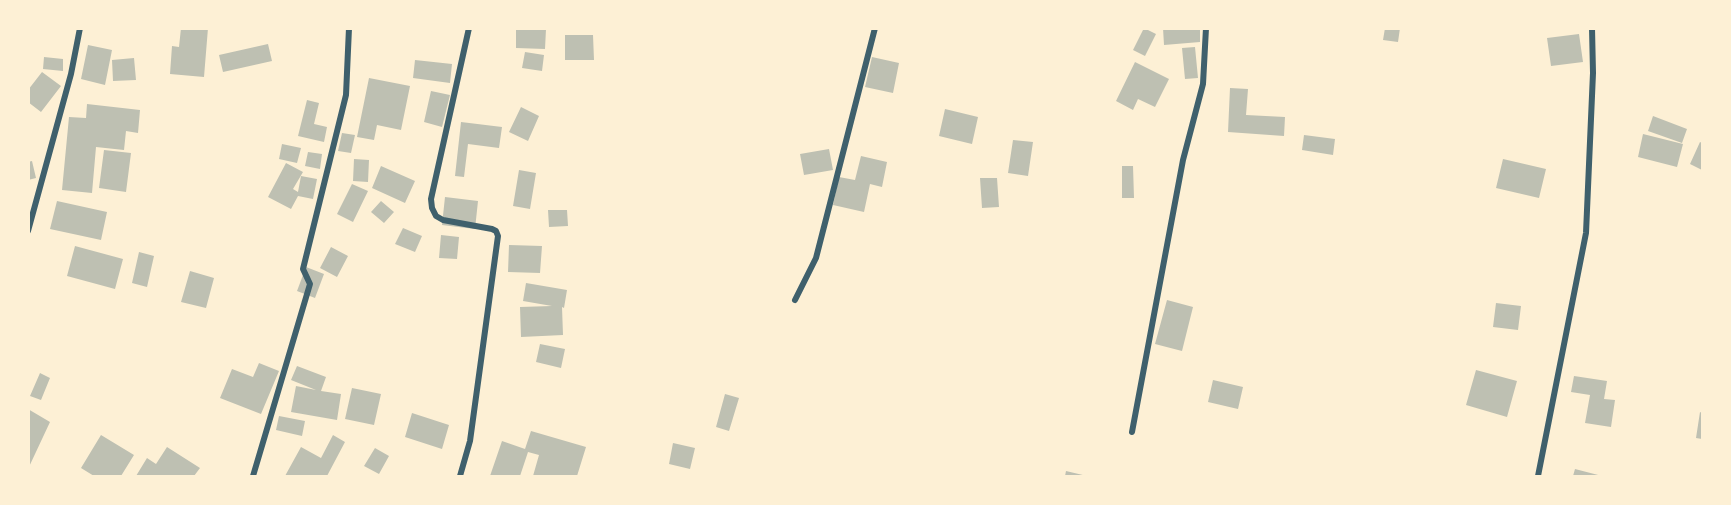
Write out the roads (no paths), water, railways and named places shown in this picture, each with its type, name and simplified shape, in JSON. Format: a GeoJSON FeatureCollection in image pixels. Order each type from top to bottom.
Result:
{"type":"FeatureCollection","features":[{"type":"Feature","properties":{"kind":"street"},"geometry":{"type":"LineString","coordinates":[[28,231],[80,28]]}},
{"type":"Feature","properties":{"kind":"street"},"geometry":{"type":"LineString","coordinates":[[253,477],[310,284],[303,269],[346,95],[349,28]]}},
{"type":"Feature","properties":{"kind":"street"},"geometry":{"type":"LineString","coordinates":[[460,477],[470,441],[498,236],[492,229],[443,220],[436,216],[431,199],[469,28]]}},
{"type":"Feature","properties":{"kind":"street"},"geometry":{"type":"LineString","coordinates":[[795,300],[816,258],[875,28]]}},
{"type":"Feature","properties":{"kind":"street"},"geometry":{"type":"LineString","coordinates":[[1132,432],[1181,171],[1203,84],[1206,28]]}},
{"type":"Feature","properties":{"kind":"street"},"geometry":{"type":"LineString","coordinates":[[1538,477],[1586,232],[1593,73],[1592,28]]}}]}
